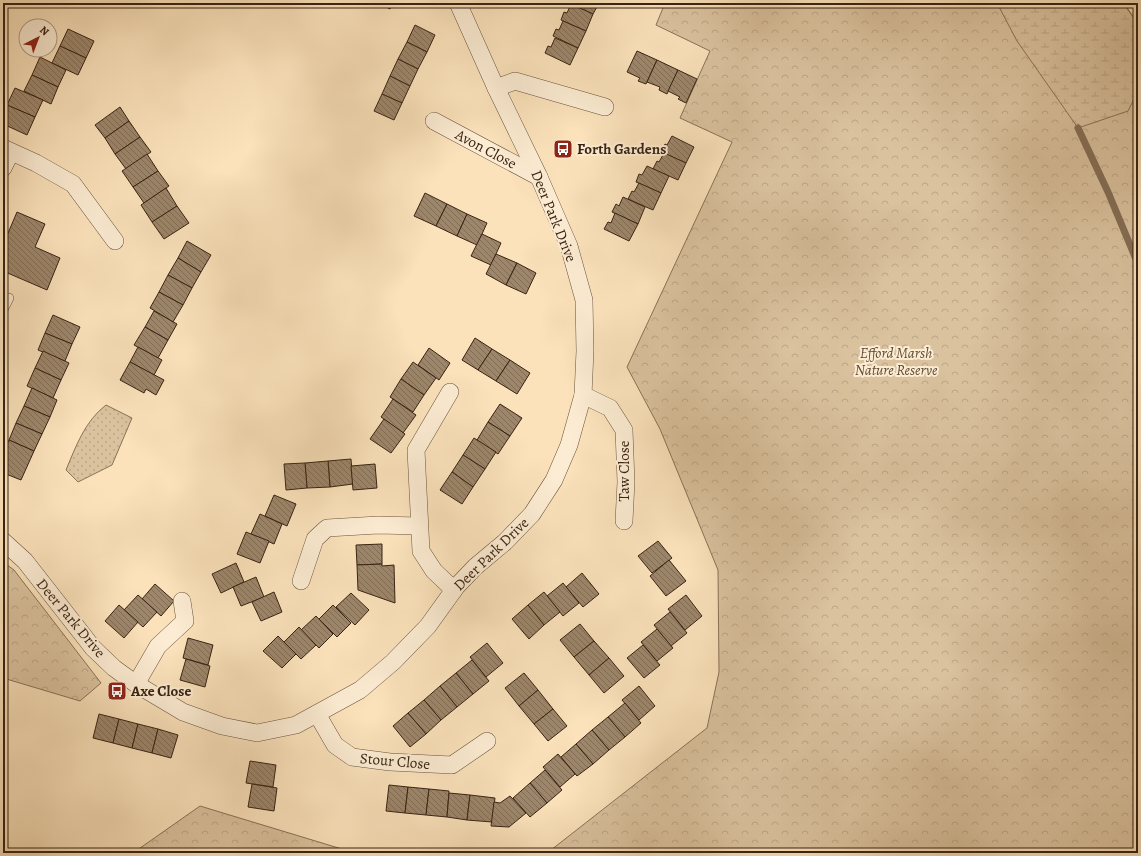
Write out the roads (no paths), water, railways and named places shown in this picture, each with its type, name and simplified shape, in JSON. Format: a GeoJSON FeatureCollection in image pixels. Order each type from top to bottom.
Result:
{"type":"FeatureCollection","features":[{"type":"Feature","properties":{"kind":"street","name":"Deer Park Drive"},"geometry":{"type":"LineString","coordinates":[[3,541],[24,561],[93,648],[114,668],[136,684],[183,712],[222,726],[257,733],[296,725],[356,693],[393,662],[428,626],[454,590],[475,567],[505,542],[532,514],[554,480],[569,445],[583,395],[585,351],[584,300],[569,246],[458,3]]}},
{"type":"Feature","properties":{"kind":"street"},"geometry":{"type":"LineString","coordinates":[[496,88],[515,81],[604,107]]}},
{"type":"Feature","properties":{"kind":"street","name":"Avon Close"},"geometry":{"type":"LineString","coordinates":[[434,121],[539,178]]}},
{"type":"Feature","properties":{"kind":"street"},"geometry":{"type":"LineString","coordinates":[[3,168],[7,150],[36,163],[73,184],[115,241]]}},
{"type":"Feature","properties":{"kind":"street"},"geometry":{"type":"LineString","coordinates":[[450,392],[416,450],[421,551],[434,571],[454,590]]}},
{"type":"Feature","properties":{"kind":"street","name":"Taw Close"},"geometry":{"type":"LineString","coordinates":[[583,395],[610,408],[624,430],[626,482],[624,521]]}},
{"type":"Feature","properties":{"kind":"street"},"geometry":{"type":"LineString","coordinates":[[301,581],[315,539],[328,528],[378,525],[419,526]]}},
{"type":"Feature","properties":{"kind":"street"},"geometry":{"type":"LineString","coordinates":[[136,684],[158,646],[184,621],[182,601]]}},
{"type":"Feature","properties":{"kind":"street","name":"Stour Close"},"geometry":{"type":"LineString","coordinates":[[317,714],[335,745],[352,757],[390,762],[452,765],[487,741]]}},
{"type":"Feature","properties":{"kind":"lane"},"geometry":{"type":"LineString","coordinates":[[3,310],[9,298]]}},
{"type":"Feature","properties":{"kind":"waterway"},"geometry":{"type":"LineString","coordinates":[[1078,128],[1108,192],[1138,264]]}},
{"type":"Feature","properties":{"kind":"place","name":"Forth Gardens"},"geometry":{"type":"Point","coordinates":[563,149]}},
{"type":"Feature","properties":{"kind":"place","name":"Axe Close"},"geometry":{"type":"Point","coordinates":[117,691]}},
{"type":"Feature","properties":{"kind":"park label","name":"Efford Marsh Nature Reserve"},"geometry":{"type":"Point","coordinates":[896,362]}}]}
